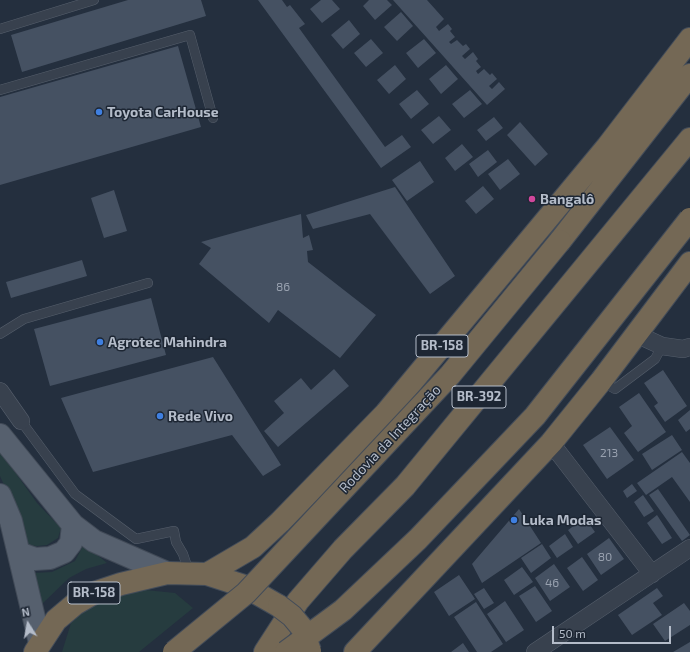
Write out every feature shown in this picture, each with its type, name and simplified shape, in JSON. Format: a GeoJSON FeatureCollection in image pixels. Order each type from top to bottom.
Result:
{"type":"FeatureCollection","features":[{"type":"Feature","properties":{"kind":"highway","name":"BR-158"},"geometry":{"type":"LineString","coordinates":[[38,649],[56,620],[74,604],[94,593],[121,584],[167,573],[198,573],[259,542],[386,413],[607,147],[690,39]]}},
{"type":"Feature","properties":{"kind":"highway","name":"Rodovia da Integração"},"geometry":{"type":"LineString","coordinates":[[174,652],[246,593],[450,375],[560,241],[690,75]]}},
{"type":"Feature","properties":{"kind":"highway","name":"BR-392"},"geometry":{"type":"LineString","coordinates":[[265,652],[298,601],[343,549],[405,486],[690,139]]}},
{"type":"Feature","properties":{"kind":"highway"},"geometry":{"type":"LineString","coordinates":[[286,652],[343,610],[418,539],[535,416],[690,219]]}},
{"type":"Feature","properties":{"kind":"highway"},"geometry":{"type":"LineString","coordinates":[[355,652],[551,443],[601,381],[690,262]]}},
{"type":"Feature","properties":{"kind":"highway"},"geometry":{"type":"LineString","coordinates":[[198,573],[244,586],[278,606],[292,616],[302,628],[310,652]]}},
{"type":"Feature","properties":{"kind":"main road"},"geometry":{"type":"LineString","coordinates":[[0,435],[73,525],[94,541],[167,573]]}},
{"type":"Feature","properties":{"kind":"main road"},"geometry":{"type":"LineString","coordinates":[[0,495],[11,521],[19,553],[38,649]]}},
{"type":"Feature","properties":{"kind":"main road"},"geometry":{"type":"LineString","coordinates":[[19,553],[35,559],[50,558],[64,552],[72,544],[73,525]]}},
{"type":"Feature","properties":{"kind":"street"},"geometry":{"type":"LineString","coordinates":[[636,334],[662,346],[683,349],[690,347]]}},
{"type":"Feature","properties":{"kind":"street"},"geometry":{"type":"LineString","coordinates":[[0,391],[21,421]]}},
{"type":"Feature","properties":{"kind":"street"},"geometry":{"type":"LineString","coordinates":[[551,443],[652,574]]}},
{"type":"Feature","properties":{"kind":"street"},"geometry":{"type":"LineString","coordinates":[[538,651],[652,574],[687,555]]}},
{"type":"Feature","properties":{"kind":"lane"},"geometry":{"type":"LineString","coordinates":[[0,29],[94,0]]}},
{"type":"Feature","properties":{"kind":"lane"},"geometry":{"type":"LineString","coordinates":[[0,90],[190,36],[214,118]]}},
{"type":"Feature","properties":{"kind":"lane"},"geometry":{"type":"LineString","coordinates":[[0,334],[24,319],[148,283]]}},
{"type":"Feature","properties":{"kind":"lane"},"geometry":{"type":"LineString","coordinates":[[601,381],[615,389],[655,359],[662,346]]}},
{"type":"Feature","properties":{"kind":"lane"},"geometry":{"type":"LineString","coordinates":[[21,421],[75,494],[136,538],[174,531],[176,542],[183,554],[198,573]]}},
{"type":"Feature","properties":{"kind":"green space"},"geometry":{"type":"Polygon","coordinates":[[[0,451],[37,503],[61,528],[58,538],[47,545],[26,545],[11,501],[0,476],[0,451]]]}},
{"type":"Feature","properties":{"kind":"green space"},"geometry":{"type":"Polygon","coordinates":[[[84,544],[107,563],[86,569],[69,578],[42,604],[34,573],[52,572],[75,561],[84,544]]]}},
{"type":"Feature","properties":{"kind":"green space"},"geometry":{"type":"Polygon","coordinates":[[[136,589],[175,593],[193,608],[139,652],[62,652],[71,623],[84,610],[98,601],[136,589]]]}},
{"type":"Feature","properties":{"kind":"building"},"geometry":{"type":"Polygon","coordinates":[[[128,0],[201,0],[206,16],[22,72],[11,35],[128,0]]]}},
{"type":"Feature","properties":{"kind":"building"},"geometry":{"type":"Polygon","coordinates":[[[258,0],[282,0],[287,7],[290,5],[305,24],[299,28],[385,147],[402,135],[411,147],[381,168],[258,0]]]}},
{"type":"Feature","properties":{"kind":"building"},"geometry":{"type":"Polygon","coordinates":[[[321,0],[332,0],[340,9],[322,23],[310,9],[321,0]]]}},
{"type":"Feature","properties":{"kind":"building"},"geometry":{"type":"Polygon","coordinates":[[[369,0],[387,0],[392,5],[375,20],[363,6],[369,0]]]}},
{"type":"Feature","properties":{"kind":"building"},"geometry":{"type":"Polygon","coordinates":[[[393,0],[427,0],[444,19],[436,27],[439,31],[448,24],[452,29],[450,31],[455,37],[449,42],[451,44],[457,40],[463,46],[466,44],[470,49],[462,56],[465,59],[473,52],[478,59],[476,61],[481,67],[476,71],[478,74],[484,69],[490,75],[492,73],[497,79],[489,86],[492,89],[499,82],[505,89],[487,105],[393,0]]]}},
{"type":"Feature","properties":{"kind":"building"},"geometry":{"type":"Polygon","coordinates":[[[401,12],[413,26],[397,41],[384,27],[401,12]]]}},
{"type":"Feature","properties":{"kind":"building"},"geometry":{"type":"Polygon","coordinates":[[[349,20],[360,34],[343,49],[331,35],[349,20]]]}},
{"type":"Feature","properties":{"kind":"building"},"geometry":{"type":"Polygon","coordinates":[[[371,39],[383,53],[366,67],[354,53],[371,39]]]}},
{"type":"Feature","properties":{"kind":"building"},"geometry":{"type":"Polygon","coordinates":[[[424,39],[436,53],[418,68],[406,53],[424,39]]]}},
{"type":"Feature","properties":{"kind":"building","name":"Toyota CarHouse"},"geometry":{"type":"Polygon","coordinates":[[[178,46],[201,127],[0,185],[0,97],[178,46]]]}},
{"type":"Feature","properties":{"kind":"building"},"geometry":{"type":"Polygon","coordinates":[[[395,65],[406,79],[389,94],[377,80],[395,65]]]}},
{"type":"Feature","properties":{"kind":"building"},"geometry":{"type":"Polygon","coordinates":[[[446,65],[458,79],[441,94],[429,79],[446,65]]]}},
{"type":"Feature","properties":{"kind":"building"},"geometry":{"type":"Polygon","coordinates":[[[417,90],[429,104],[411,119],[399,104],[417,90]]]}},
{"type":"Feature","properties":{"kind":"building"},"geometry":{"type":"Polygon","coordinates":[[[470,90],[482,104],[464,118],[452,104],[470,90]]]}},
{"type":"Feature","properties":{"kind":"building"},"geometry":{"type":"Polygon","coordinates":[[[439,116],[451,130],[433,144],[421,130],[439,116]]]}},
{"type":"Feature","properties":{"kind":"building"},"geometry":{"type":"Polygon","coordinates":[[[494,117],[503,128],[486,141],[477,130],[494,117]]]}},
{"type":"Feature","properties":{"kind":"building"},"geometry":{"type":"Polygon","coordinates":[[[520,122],[548,154],[535,166],[507,135],[520,122]]]}},
{"type":"Feature","properties":{"kind":"building"},"geometry":{"type":"Polygon","coordinates":[[[462,144],[473,157],[455,171],[445,158],[462,144]]]}},
{"type":"Feature","properties":{"kind":"building"},"geometry":{"type":"Polygon","coordinates":[[[488,150],[497,162],[478,177],[469,164],[488,150]]]}},
{"type":"Feature","properties":{"kind":"building"},"geometry":{"type":"Polygon","coordinates":[[[508,159],[520,174],[500,190],[488,174],[508,159]]]}},
{"type":"Feature","properties":{"kind":"building"},"geometry":{"type":"Polygon","coordinates":[[[420,161],[434,182],[407,201],[392,180],[420,161]]]}},
{"type":"Feature","properties":{"kind":"building"},"geometry":{"type":"Polygon","coordinates":[[[483,186],[494,199],[476,214],[465,201],[483,186]]]}},
{"type":"Feature","properties":{"kind":"building"},"geometry":{"type":"Polygon","coordinates":[[[395,187],[455,276],[430,294],[370,214],[313,229],[306,215],[395,187]]]}},
{"type":"Feature","properties":{"kind":"building"},"geometry":{"type":"Polygon","coordinates":[[[114,190],[127,231],[104,238],[91,198],[114,190]]]}},
{"type":"Feature","properties":{"kind":"building"},"geometry":{"type":"Polygon","coordinates":[[[301,214],[303,238],[309,235],[313,250],[307,251],[308,262],[376,315],[340,358],[278,310],[269,323],[199,264],[211,248],[201,242],[301,214]]]}},
{"type":"Feature","properties":{"kind":"building"},"geometry":{"type":"Polygon","coordinates":[[[82,260],[87,276],[11,298],[6,282],[82,260]]]}},
{"type":"Feature","properties":{"kind":"building","name":"Agrotec Mahindra"},"geometry":{"type":"Polygon","coordinates":[[[151,298],[166,355],[50,386],[34,329],[151,298]]]}},
{"type":"Feature","properties":{"kind":"building","name":"Rede Vivo"},"geometry":{"type":"Polygon","coordinates":[[[213,357],[281,465],[263,476],[232,435],[93,472],[61,398],[213,357]]]}},
{"type":"Feature","properties":{"kind":"building"},"geometry":{"type":"Polygon","coordinates":[[[334,369],[349,386],[278,447],[264,431],[284,413],[274,401],[301,378],[311,390],[334,369]]]}},
{"type":"Feature","properties":{"kind":"building"},"geometry":{"type":"Polygon","coordinates":[[[663,370],[687,406],[665,422],[654,406],[658,403],[644,383],[663,370]]]}},
{"type":"Feature","properties":{"kind":"building"},"geometry":{"type":"Polygon","coordinates":[[[639,393],[666,432],[638,452],[624,433],[632,426],[619,407],[639,393]]]}},
{"type":"Feature","properties":{"kind":"building"},"geometry":{"type":"Polygon","coordinates":[[[690,410],[690,429],[686,432],[678,420],[690,410]]]}},
{"type":"Feature","properties":{"kind":"building"},"geometry":{"type":"Polygon","coordinates":[[[610,427],[634,460],[607,479],[583,445],[610,427]]]}},
{"type":"Feature","properties":{"kind":"building"},"geometry":{"type":"Polygon","coordinates":[[[672,435],[682,450],[652,470],[642,454],[672,435]]]}},
{"type":"Feature","properties":{"kind":"building"},"geometry":{"type":"Polygon","coordinates":[[[682,452],[690,463],[690,502],[672,477],[646,495],[637,483],[682,452]]]}},
{"type":"Feature","properties":{"kind":"building"},"geometry":{"type":"Polygon","coordinates":[[[632,484],[637,491],[627,498],[623,491],[632,484]]]}},
{"type":"Feature","properties":{"kind":"building"},"geometry":{"type":"Polygon","coordinates":[[[658,489],[690,535],[682,541],[649,495],[658,489]]]}},
{"type":"Feature","properties":{"kind":"building"},"geometry":{"type":"Polygon","coordinates":[[[643,495],[654,511],[644,517],[634,502],[643,495]]]}},
{"type":"Feature","properties":{"kind":"building"},"geometry":{"type":"Polygon","coordinates":[[[519,509],[541,543],[482,583],[472,564],[519,509]]]}},
{"type":"Feature","properties":{"kind":"building"},"geometry":{"type":"Polygon","coordinates":[[[657,515],[672,538],[662,544],[647,523],[657,515]]]}},
{"type":"Feature","properties":{"kind":"building"},"geometry":{"type":"Polygon","coordinates":[[[585,518],[595,532],[578,544],[568,530],[585,518]]]}},
{"type":"Feature","properties":{"kind":"building"},"geometry":{"type":"Polygon","coordinates":[[[565,534],[573,547],[557,558],[549,546],[565,534]]]}},
{"type":"Feature","properties":{"kind":"building"},"geometry":{"type":"Polygon","coordinates":[[[609,538],[624,559],[601,575],[587,554],[609,538]]]}},
{"type":"Feature","properties":{"kind":"building"},"geometry":{"type":"Polygon","coordinates":[[[542,544],[551,558],[531,573],[521,558],[542,544]]]}},
{"type":"Feature","properties":{"kind":"building"},"geometry":{"type":"Polygon","coordinates":[[[582,557],[598,580],[583,591],[567,568],[582,557]]]}},
{"type":"Feature","properties":{"kind":"building"},"geometry":{"type":"Polygon","coordinates":[[[554,564],[570,587],[550,601],[535,578],[554,564]]]}},
{"type":"Feature","properties":{"kind":"building"},"geometry":{"type":"Polygon","coordinates":[[[522,567],[533,582],[514,595],[504,580],[522,567]]]}},
{"type":"Feature","properties":{"kind":"building"},"geometry":{"type":"Polygon","coordinates":[[[459,575],[475,599],[449,616],[434,592],[459,575]]]}},
{"type":"Feature","properties":{"kind":"building"},"geometry":{"type":"Polygon","coordinates":[[[535,586],[552,611],[536,622],[519,596],[535,586]]]}},
{"type":"Feature","properties":{"kind":"building"},"geometry":{"type":"Polygon","coordinates":[[[484,588],[494,603],[484,609],[474,594],[484,588]]]}},
{"type":"Feature","properties":{"kind":"building"},"geometry":{"type":"Polygon","coordinates":[[[657,588],[663,596],[653,603],[662,615],[632,635],[618,615],[657,588]]]}},
{"type":"Feature","properties":{"kind":"building"},"geometry":{"type":"Polygon","coordinates":[[[505,601],[524,630],[506,642],[487,614],[505,601]]]}},
{"type":"Feature","properties":{"kind":"building"},"geometry":{"type":"Polygon","coordinates":[[[476,602],[503,644],[491,652],[477,652],[454,617],[476,602]]]}},
{"type":"Feature","properties":{"kind":"building"},"geometry":{"type":"Polygon","coordinates":[[[684,603],[690,611],[690,625],[665,641],[653,624],[684,603]]]}},
{"type":"Feature","properties":{"kind":"building"},"geometry":{"type":"Polygon","coordinates":[[[690,642],[690,652],[673,652],[690,642]]]}},
{"type":"Feature","properties":{"kind":"building"},"geometry":{"type":"Polygon","coordinates":[[[463,643],[469,652],[451,652],[463,643]]]}},
{"type":"Feature","properties":{"kind":"place","name":"Toyota CarHouse"},"geometry":{"type":"Point","coordinates":[99,112]}},
{"type":"Feature","properties":{"kind":"place","name":"Bangalô"},"geometry":{"type":"Point","coordinates":[532,199]}},
{"type":"Feature","properties":{"kind":"place","name":"Agrotec Mahindra"},"geometry":{"type":"Point","coordinates":[100,342]}},
{"type":"Feature","properties":{"kind":"place","name":"Rede Vivo"},"geometry":{"type":"Point","coordinates":[160,416]}},
{"type":"Feature","properties":{"kind":"place","name":"Luka Modas"},"geometry":{"type":"Point","coordinates":[514,520]}}]}
